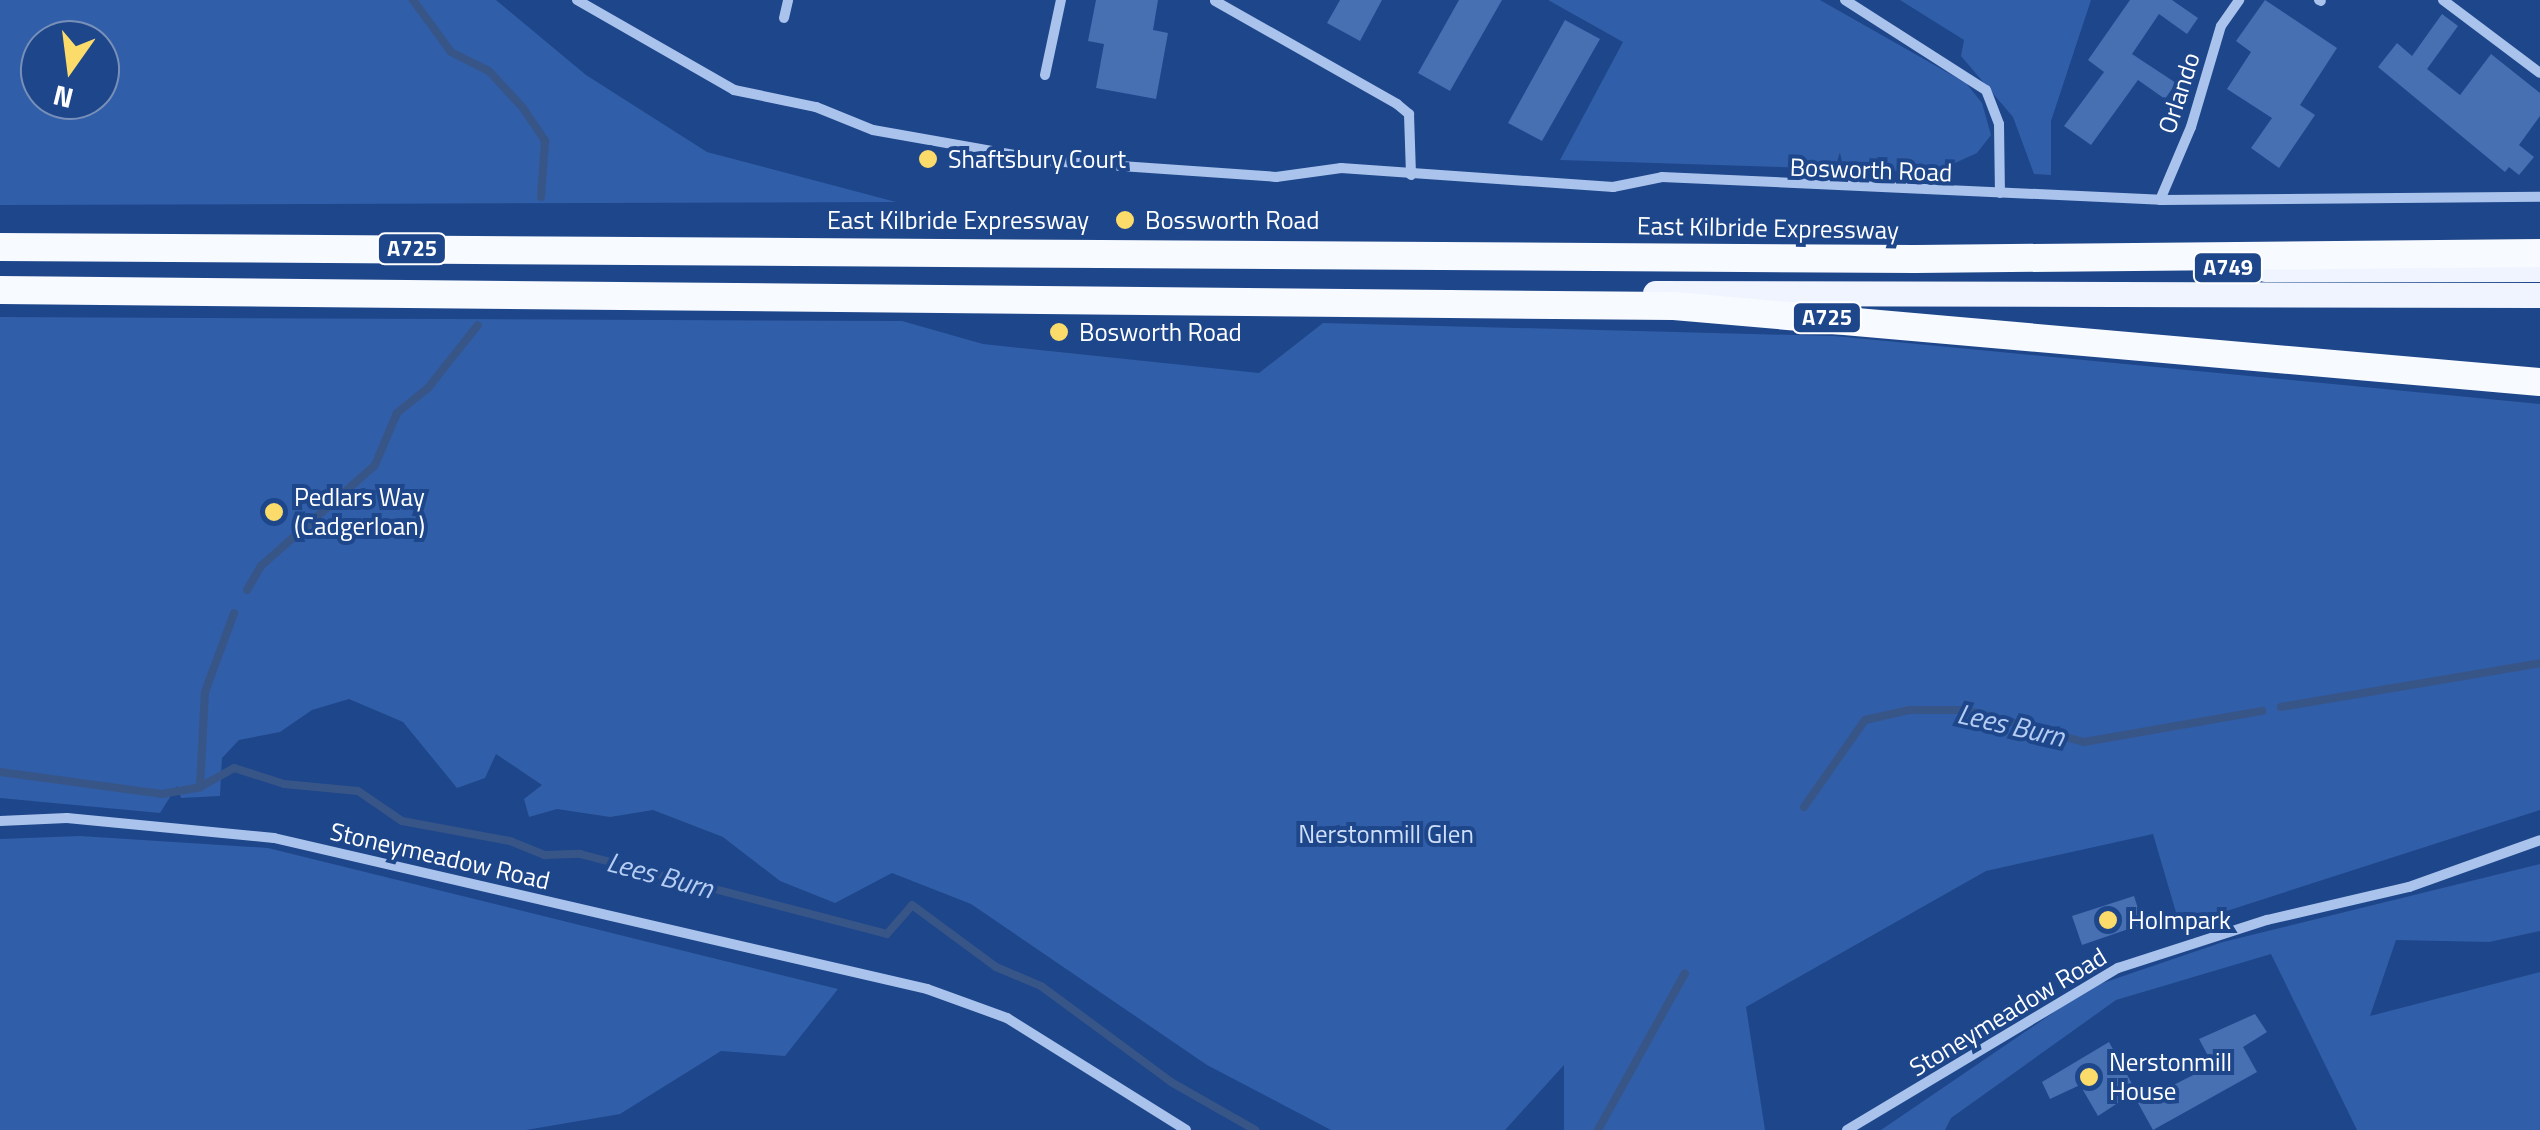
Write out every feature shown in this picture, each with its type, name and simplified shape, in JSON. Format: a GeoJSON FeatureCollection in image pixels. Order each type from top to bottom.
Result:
{"type":"FeatureCollection","features":[{"type":"Feature","properties":{"kind":"highway","name":"East Kilbride Expressway"},"geometry":{"type":"LineString","coordinates":[[0,247],[1915,260],[2540,253]]}},
{"type":"Feature","properties":{"kind":"highway","name":"A725"},"geometry":{"type":"LineString","coordinates":[[0,290],[1112,296],[1674,306],[2540,382]]}},
{"type":"Feature","properties":{"kind":"main road","name":"East Kilbride Expressway"},"geometry":{"type":"LineString","coordinates":[[1915,260],[2540,269]]}},
{"type":"Feature","properties":{"kind":"main road","name":"A749"},"geometry":{"type":"LineString","coordinates":[[1112,296],[1312,289],[2540,295]]}},
{"type":"Feature","properties":{"kind":"street","name":"Bosworth Road"},"geometry":{"type":"LineString","coordinates":[[577,0],[734,90],[970,152],[1276,177],[1341,168],[1613,187],[1662,177],[2160,200],[2540,197]]}},
{"type":"Feature","properties":{"kind":"street"},"geometry":{"type":"LineString","coordinates":[[784,18],[788,0]]}},
{"type":"Feature","properties":{"kind":"street"},"geometry":{"type":"LineString","coordinates":[[1044,74],[1062,0]]}},
{"type":"Feature","properties":{"kind":"street"},"geometry":{"type":"LineString","coordinates":[[1845,0],[1986,90],[1999,124],[2000,193]]}},
{"type":"Feature","properties":{"kind":"street","name":"Orlando"},"geometry":{"type":"LineString","coordinates":[[2160,200],[2191,127],[2221,26],[2239,0]]}},
{"type":"Feature","properties":{"kind":"street"},"geometry":{"type":"LineString","coordinates":[[2442,0],[2540,72]]}},
{"type":"Feature","properties":{"kind":"street"},"geometry":{"type":"LineString","coordinates":[[1215,1],[1409,114],[1411,175]]}},
{"type":"Feature","properties":{"kind":"street","name":"Stoneymeadow Road"},"geometry":{"type":"LineString","coordinates":[[0,821],[67,818],[274,838],[928,989],[1007,1018],[1186,1130]]}},
{"type":"Feature","properties":{"kind":"street","name":"Stoneymeadow Road"},"geometry":{"type":"LineString","coordinates":[[1848,1130],[2118,968],[2267,920],[2409,887],[2540,840]]}},
{"type":"Feature","properties":{"kind":"green space"},"geometry":{"type":"Polygon","coordinates":[[[0,0],[496,0],[586,75],[707,152],[896,202],[0,205],[0,0]]]}},
{"type":"Feature","properties":{"kind":"green space"},"geometry":{"type":"Polygon","coordinates":[[[1548,0],[1820,0],[1966,83],[1982,103],[1991,135],[1977,153],[1935,172],[1560,160],[1623,42],[1548,0]]]}},
{"type":"Feature","properties":{"kind":"green space"},"geometry":{"type":"Polygon","coordinates":[[[1900,0],[2091,0],[2051,121],[2051,175],[2034,174],[2013,117],[1961,56],[1964,40],[1900,0]]]}},
{"type":"Feature","properties":{"kind":"green space","name":"Nerstonmill Glen"},"geometry":{"type":"Polygon","coordinates":[[[0,317],[902,321],[983,344],[1259,373],[1323,323],[1834,336],[2540,404],[2540,810],[2180,926],[2153,834],[1986,871],[1746,1007],[1765,1130],[1564,1130],[1564,1065],[1505,1130],[1331,1130],[1207,1065],[971,904],[892,873],[835,903],[780,881],[723,837],[653,810],[610,817],[557,809],[529,817],[524,799],[542,785],[496,754],[485,778],[457,788],[403,722],[349,699],[312,710],[280,732],[239,740],[222,758],[220,796],[181,798],[177,786],[160,813],[0,798],[0,317]]]}},
{"type":"Feature","properties":{"kind":"green space"},"geometry":{"type":"Polygon","coordinates":[[[80,836],[268,848],[838,989],[785,1056],[721,1051],[620,1114],[526,1130],[0,1130],[0,839],[80,836]]]}},
{"type":"Feature","properties":{"kind":"green space"},"geometry":{"type":"Polygon","coordinates":[[[2540,864],[2540,931],[2489,942],[2396,940],[2370,1016],[2540,972],[2540,1130],[2357,1130],[2271,954],[2116,1000],[1951,1118],[1945,1130],[1881,1130],[2091,987],[2223,942],[2540,864]]]}},
{"type":"Feature","properties":{"kind":"building"},"geometry":{"type":"Polygon","coordinates":[[[1096,0],[1158,0],[1153,30],[1168,33],[1156,99],[1096,88],[1104,44],[1088,41],[1096,0]]]}},
{"type":"Feature","properties":{"kind":"building"},"geometry":{"type":"Polygon","coordinates":[[[1340,0],[1382,0],[1360,41],[1327,23],[1340,0]]]}},
{"type":"Feature","properties":{"kind":"building"},"geometry":{"type":"Polygon","coordinates":[[[1459,0],[1502,0],[1450,91],[1418,73],[1459,0]]]}},
{"type":"Feature","properties":{"kind":"building"},"geometry":{"type":"Polygon","coordinates":[[[2130,0],[2172,0],[2198,18],[2187,34],[2159,14],[2132,54],[2176,83],[2165,99],[2138,80],[2091,145],[2064,126],[2104,72],[2088,60],[2130,0]]]}},
{"type":"Feature","properties":{"kind":"building"},"geometry":{"type":"Polygon","coordinates":[[[2265,0],[2337,48],[2300,105],[2315,115],[2279,168],[2251,148],[2272,118],[2227,89],[2251,52],[2236,41],[2265,0]]]}},
{"type":"Feature","properties":{"kind":"building"},"geometry":{"type":"Polygon","coordinates":[[[2442,14],[2458,26],[2427,69],[2460,95],[2491,54],[2540,93],[2540,116],[2519,145],[2534,157],[2519,175],[2509,167],[2505,172],[2378,67],[2397,43],[2412,56],[2442,14]]]}},
{"type":"Feature","properties":{"kind":"building"},"geometry":{"type":"Polygon","coordinates":[[[1565,20],[1600,39],[1542,141],[1508,123],[1565,20]]]}},
{"type":"Feature","properties":{"kind":"building","name":"Holmpark"},"geometry":{"type":"Polygon","coordinates":[[[2134,896],[2143,924],[2082,945],[2072,916],[2134,896]]]}},
{"type":"Feature","properties":{"kind":"building"},"geometry":{"type":"Polygon","coordinates":[[[2255,1014],[2267,1032],[2243,1047],[2257,1072],[2153,1130],[2138,1103],[2213,1065],[2199,1039],[2255,1014]]]}},
{"type":"Feature","properties":{"kind":"building"},"geometry":{"type":"Polygon","coordinates":[[[2109,1042],[2136,1091],[2098,1116],[2080,1085],[2050,1099],[2042,1082],[2109,1042]]]}},
{"type":"Feature","properties":{"kind":"waterway"},"geometry":{"type":"LineString","coordinates":[[413,0],[451,52],[489,71],[523,108],[545,141],[541,197]]}},
{"type":"Feature","properties":{"kind":"waterway"},"geometry":{"type":"LineString","coordinates":[[247,590],[261,566],[375,465],[397,413],[428,388],[478,325]]}},
{"type":"Feature","properties":{"kind":"waterway"},"geometry":{"type":"LineString","coordinates":[[200,787],[205,692],[234,613]]}},
{"type":"Feature","properties":{"kind":"waterway","name":"Lees Burn"},"geometry":{"type":"LineString","coordinates":[[2281,707],[2540,663]]}},
{"type":"Feature","properties":{"kind":"waterway","name":"Lees Burn"},"geometry":{"type":"LineString","coordinates":[[1804,807],[1865,720],[1909,710],[1966,710],[2084,742],[2262,711]]}},
{"type":"Feature","properties":{"kind":"waterway","name":"Lees Burn"},"geometry":{"type":"LineString","coordinates":[[0,772],[162,794],[200,787],[234,768],[284,784],[358,791],[402,821],[510,841],[545,855],[580,854],[887,934],[912,905],[996,967],[1041,986],[1171,1082],[1255,1130]]}},
{"type":"Feature","properties":{"kind":"waterway","name":"Lees Burn"},"geometry":{"type":"LineString","coordinates":[[1598,1130],[1685,973]]}},
{"type":"Feature","properties":{"kind":"place","name":"Shaftsbury Court"},"geometry":{"type":"Point","coordinates":[928,159]}},
{"type":"Feature","properties":{"kind":"place","name":"Bossworth Road"},"geometry":{"type":"Point","coordinates":[1125,220]}},
{"type":"Feature","properties":{"kind":"place","name":"Bosworth Road"},"geometry":{"type":"Point","coordinates":[1059,332]}},
{"type":"Feature","properties":{"kind":"place","name":"Pedlars Way (Cadgerloan)"},"geometry":{"type":"Point","coordinates":[274,512]}},
{"type":"Feature","properties":{"kind":"place","name":"Holmpark"},"geometry":{"type":"Point","coordinates":[2108,920]}},
{"type":"Feature","properties":{"kind":"place","name":"Nerstonmill House"},"geometry":{"type":"Point","coordinates":[2089,1077]}}]}
